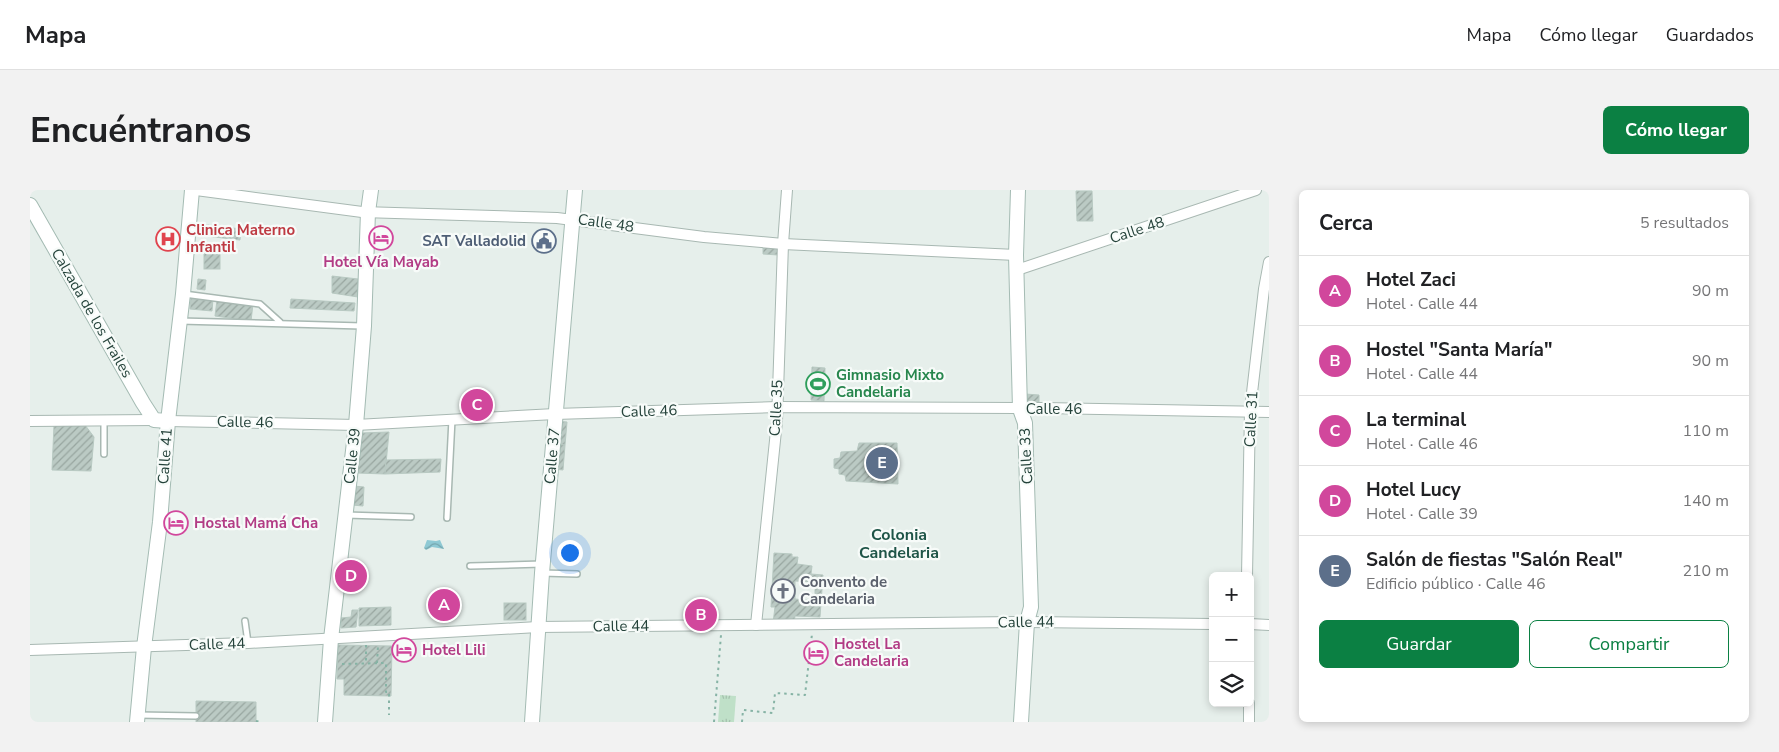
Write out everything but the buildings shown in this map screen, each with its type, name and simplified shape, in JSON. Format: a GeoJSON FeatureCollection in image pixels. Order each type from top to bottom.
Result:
{"type":"FeatureCollection","features":[{"type":"Feature","properties":{"kind":"street","name":"Calle 48"},"geometry":{"type":"LineString","coordinates":[[194,190],[368,212],[572,219],[704,237],[782,244],[1016,255]]}},
{"type":"Feature","properties":{"kind":"street","name":"Calle 41"},"geometry":{"type":"LineString","coordinates":[[137,718],[160,522],[161,420],[180,321],[194,190]]}},
{"type":"Feature","properties":{"kind":"street","name":"Calle 39"},"geometry":{"type":"LineString","coordinates":[[325,722],[331,639],[356,425],[364,326],[368,212],[371,190]]}},
{"type":"Feature","properties":{"kind":"street","name":"Calle 37"},"geometry":{"type":"LineString","coordinates":[[532,722],[542,569],[574,190]]}},
{"type":"Feature","properties":{"kind":"street","name":"Calle 35"},"geometry":{"type":"LineString","coordinates":[[756,625],[777,421],[782,244],[787,190]]}},
{"type":"Feature","properties":{"kind":"street","name":"Calle 33"},"geometry":{"type":"LineString","coordinates":[[1018,190],[1016,255],[1020,409],[1025,423],[1030,527],[1031,607],[1027,622],[1021,722]]}},
{"type":"Feature","properties":{"kind":"street","name":"Calle 48"},"geometry":{"type":"LineString","coordinates":[[1017,270],[1256,190]]}},
{"type":"Feature","properties":{"kind":"street","name":"Calzada de los Frailes"},"geometry":{"type":"LineString","coordinates":[[30,206],[161,420]]}},
{"type":"Feature","properties":{"kind":"street","name":"Calle 31"},"geometry":{"type":"LineString","coordinates":[[1247,572],[1250,410],[1264,289],[1269,262]]}},
{"type":"Feature","properties":{"kind":"street","name":"Calle 46"},"geometry":{"type":"LineString","coordinates":[[30,422],[161,420],[356,425],[555,414],[777,407],[1250,410],[1269,412]]}},
{"type":"Feature","properties":{"kind":"street","name":"Calle 44"},"geometry":{"type":"LineString","coordinates":[[30,650],[366,638],[538,627],[1027,622],[1209,624]]}},
{"type":"Feature","properties":{"kind":"street"},"geometry":{"type":"LineString","coordinates":[[1254,624],[1269,625]]}},
{"type":"Feature","properties":{"kind":"street"},"geometry":{"type":"LineString","coordinates":[[1249,722],[1250,707]]}},
{"type":"Feature","properties":{"kind":"lane"},"geometry":{"type":"LineString","coordinates":[[183,294],[260,304],[280,323]]}},
{"type":"Feature","properties":{"kind":"lane"},"geometry":{"type":"LineString","coordinates":[[180,321],[364,326]]}},
{"type":"Feature","properties":{"kind":"lane"},"geometry":{"type":"LineString","coordinates":[[447,518],[452,419]]}},
{"type":"Feature","properties":{"kind":"lane"},"geometry":{"type":"LineString","coordinates":[[104,420],[104,454]]}},
{"type":"Feature","properties":{"kind":"lane"},"geometry":{"type":"LineString","coordinates":[[346,515],[411,517]]}},
{"type":"Feature","properties":{"kind":"lane"},"geometry":{"type":"LineString","coordinates":[[470,566],[542,569],[577,574]]}},
{"type":"Feature","properties":{"kind":"lane"},"geometry":{"type":"LineString","coordinates":[[245,621],[248,643]]}},
{"type":"Feature","properties":{"kind":"lane"},"geometry":{"type":"LineString","coordinates":[[137,718],[196,716]]}},
{"type":"Feature","properties":{"kind":"path"},"geometry":{"type":"LineString","coordinates":[[742,722],[743,710],[773,713],[775,693],[805,695],[813,625]]}},
{"type":"Feature","properties":{"kind":"path"},"geometry":{"type":"LineString","coordinates":[[714,722],[722,626]]}},
{"type":"Feature","properties":{"kind":"path"},"geometry":{"type":"LineString","coordinates":[[378,637],[378,664]]}},
{"type":"Feature","properties":{"kind":"path"},"geometry":{"type":"LineString","coordinates":[[366,638],[366,663]]}},
{"type":"Feature","properties":{"kind":"path"},"geometry":{"type":"LineString","coordinates":[[329,664],[386,663],[386,692],[389,692],[389,715]]}},
{"type":"Feature","properties":{"kind":"path"},"geometry":{"type":"LineString","coordinates":[[256,721],[262,722]]}},
{"type":"Feature","properties":{"kind":"green space"},"geometry":{"type":"Polygon","coordinates":[[[720,695],[736,696],[734,722],[718,722],[720,695]]]}},
{"type":"Feature","properties":{"kind":"water"},"geometry":{"type":"Polygon","coordinates":[[[427,540],[440,540],[444,549],[432,547],[426,550],[424,548],[427,540]]]}},
{"type":"Feature","properties":{"kind":"place","name":"Hotel Vía Mayab"},"geometry":{"type":"Point","coordinates":[381,238]}},
{"type":"Feature","properties":{"kind":"place","name":"Clinica Materno Infantil"},"geometry":{"type":"Point","coordinates":[168,239]}},
{"type":"Feature","properties":{"kind":"place","name":"SAT Valladolid"},"geometry":{"type":"Point","coordinates":[544,241]}},
{"type":"Feature","properties":{"kind":"place","name":"Gimnasio Mixto Candelaria"},"geometry":{"type":"Point","coordinates":[818,384]}},
{"type":"Feature","properties":{"kind":"place","name":"La terminal"},"geometry":{"type":"Point","coordinates":[477,405]}},
{"type":"Feature","properties":{"kind":"place","name":"Salón de fiestas \"Salón Real\""},"geometry":{"type":"Point","coordinates":[882,463]}},
{"type":"Feature","properties":{"kind":"place","name":"Hostal Mamá Cha"},"geometry":{"type":"Point","coordinates":[176,523]}},
{"type":"Feature","properties":{"kind":"place","name":"Hotel Lucy"},"geometry":{"type":"Point","coordinates":[351,576]}},
{"type":"Feature","properties":{"kind":"place","name":"Convento de Candelaria"},"geometry":{"type":"Point","coordinates":[783,591]}},
{"type":"Feature","properties":{"kind":"place","name":"Hotel Zaci"},"geometry":{"type":"Point","coordinates":[444,605]}},
{"type":"Feature","properties":{"kind":"place","name":"Hostel \"Santa María\""},"geometry":{"type":"Point","coordinates":[701,615]}},
{"type":"Feature","properties":{"kind":"place","name":"Hotel Lili"},"geometry":{"type":"Point","coordinates":[404,650]}},
{"type":"Feature","properties":{"kind":"place","name":"Hostel La Candelaria"},"geometry":{"type":"Point","coordinates":[816,653]}},
{"type":"Feature","properties":{"kind":"district","name":"Colonia Candelaria"},"geometry":{"type":"Point","coordinates":[899,544]}}]}
